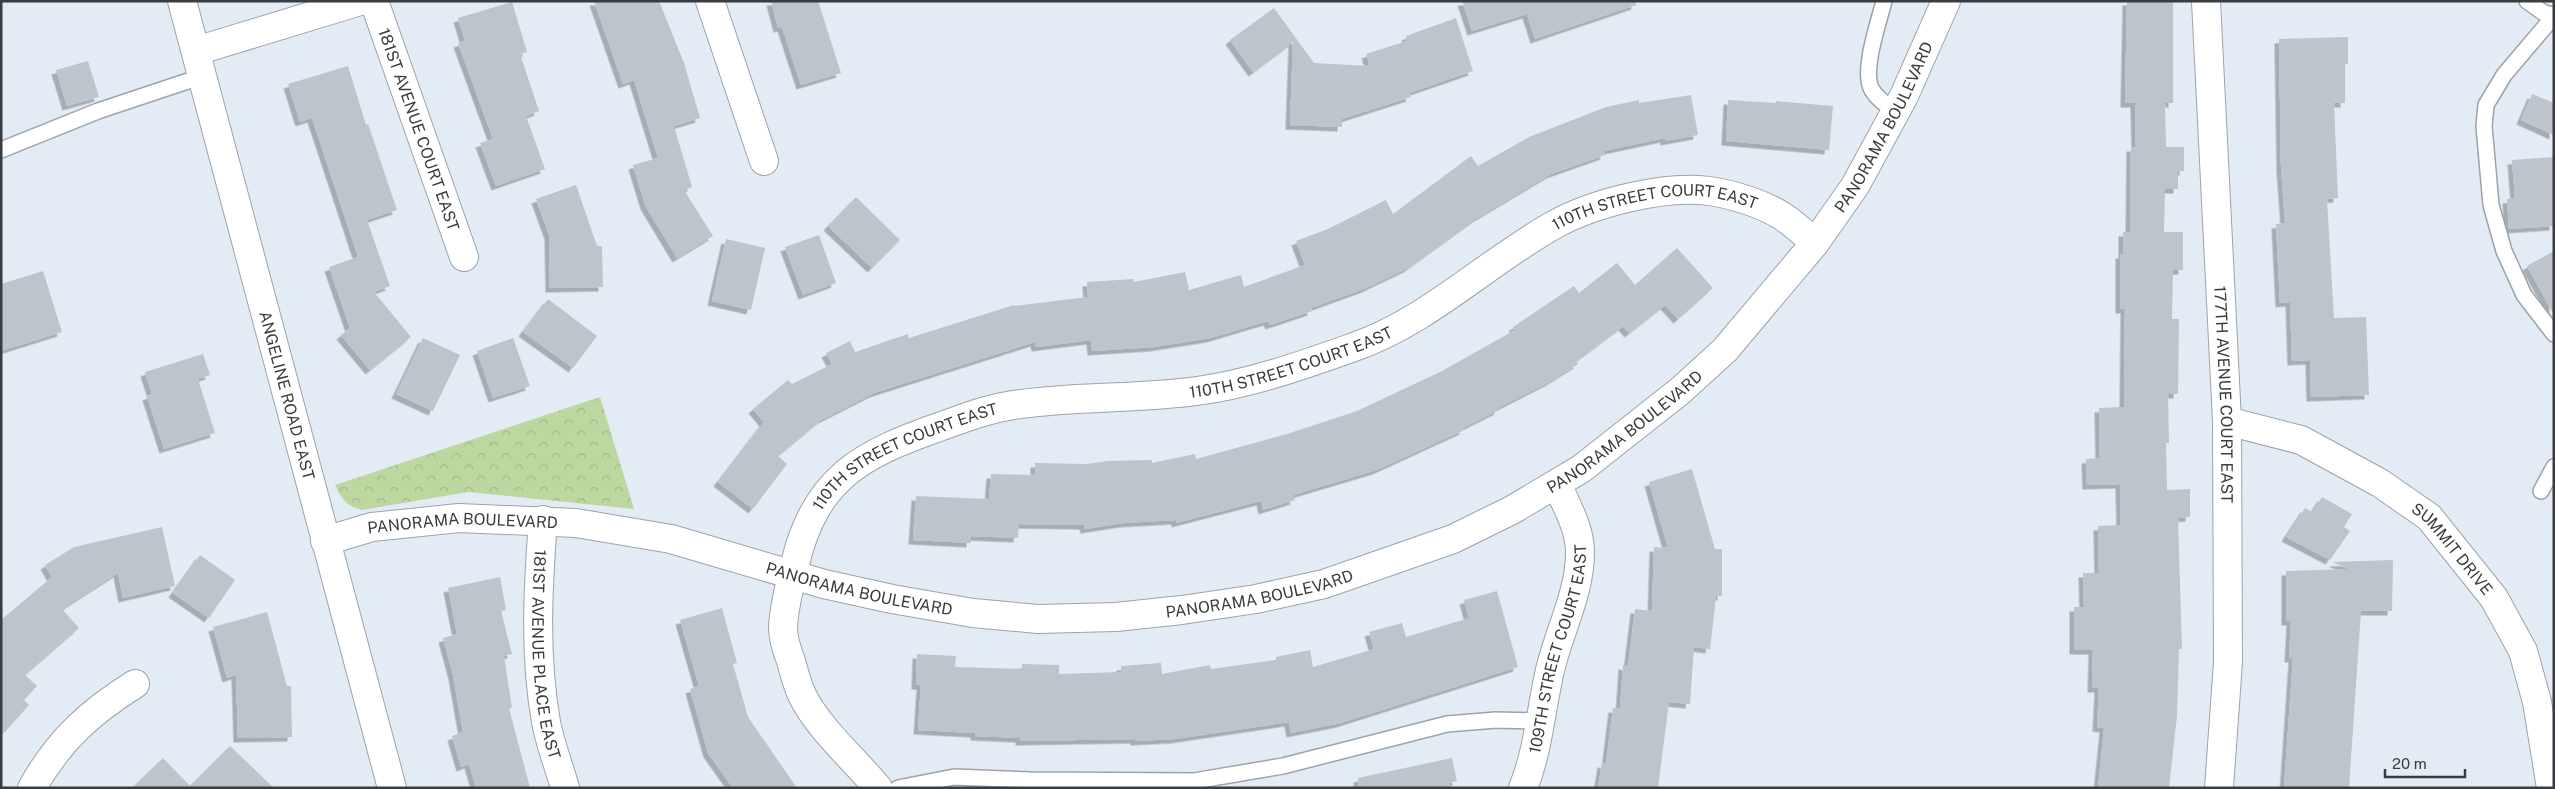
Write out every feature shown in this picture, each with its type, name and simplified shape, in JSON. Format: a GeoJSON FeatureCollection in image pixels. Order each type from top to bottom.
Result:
{"type":"FeatureCollection","features":[{"type":"Feature","properties":{"kind":"street","name":"ANGELINE ROAD EAST"},"geometry":{"type":"LineString","coordinates":[[182,1],[392,788]]}},
{"type":"Feature","properties":{"kind":"street"},"geometry":{"type":"LineString","coordinates":[[200,64],[360,1]]}},
{"type":"Feature","properties":{"kind":"street","name":"181ST AVENUE COURT EAST"},"geometry":{"type":"LineString","coordinates":[[374,1],[464,258]]}},
{"type":"Feature","properties":{"kind":"street"},"geometry":{"type":"LineString","coordinates":[[710,1],[764,161]]}},
{"type":"Feature","properties":{"kind":"street","name":"PANORAMA BOULEVARD"},"geometry":{"type":"LineString","coordinates":[[326,541],[372,527],[449,519],[543,520],[576,523],[671,539],[792,574],[892,600],[973,613],[1038,619],[1116,617],[1182,610],[1256,599],[1333,580],[1453,539],[1512,510],[1557,484],[1581,469],[1680,391],[1725,350],[1816,243],[1855,186],[1896,111],[1946,1]]}},
{"type":"Feature","properties":{"kind":"street","name":"177TH AVENUE COURT EAST"},"geometry":{"type":"LineString","coordinates":[[2206,1],[2227,421],[2228,662],[2219,788]]}},
{"type":"Feature","properties":{"kind":"street","name":"110TH STREET COURT EAST"},"geometry":{"type":"LineString","coordinates":[[792,574],[800,542],[817,508],[834,484],[852,466],[879,450],[988,409],[1023,403],[1135,398],[1199,391],[1250,380],[1357,346],[1398,327],[1440,302],[1553,225],[1592,208],[1670,191],[1708,190],[1738,198],[1781,215],[1816,243]]}},
{"type":"Feature","properties":{"kind":"street","name":"SUMMIT DRIVE"},"geometry":{"type":"LineString","coordinates":[[2227,421],[2301,440],[2380,483],[2429,517],[2494,598],[2523,651],[2538,702],[2550,788]]}},
{"type":"Feature","properties":{"kind":"street","name":"109TH STREET COURT EAST"},"geometry":{"type":"LineString","coordinates":[[1523,788],[1541,722],[1552,663],[1571,606],[1579,573],[1580,549],[1575,525],[1557,484]]}},
{"type":"Feature","properties":{"kind":"street","name":"181ST AVENUE PLACE EAST"},"geometry":{"type":"LineString","coordinates":[[543,520],[536,633],[546,724],[565,788]]}},
{"type":"Feature","properties":{"kind":"street"},"geometry":{"type":"LineString","coordinates":[[792,574],[788,587],[783,630],[788,654],[803,696],[825,727],[878,788]]}},
{"type":"Feature","properties":{"kind":"street"},"geometry":{"type":"LineString","coordinates":[[32,788],[46,763],[67,736],[102,705],[135,684]]}},
{"type":"Feature","properties":{"kind":"lane"},"geometry":{"type":"LineString","coordinates":[[1884,1],[1868,72],[1873,91],[1880,100],[1896,111]]}},
{"type":"Feature","properties":{"kind":"lane"},"geometry":{"type":"LineString","coordinates":[[2528,1],[2544,13],[2554,16],[2504,75],[2486,105],[2484,126],[2491,205],[2504,251],[2524,295],[2554,334]]}},
{"type":"Feature","properties":{"kind":"lane"},"geometry":{"type":"LineString","coordinates":[[1,150],[98,111],[200,64]]}},
{"type":"Feature","properties":{"kind":"lane"},"geometry":{"type":"LineString","coordinates":[[2541,491],[2554,467]]}},
{"type":"Feature","properties":{"kind":"lane"},"geometry":{"type":"LineString","coordinates":[[898,788],[954,777],[1030,780],[1194,781],[1283,766],[1447,724],[1496,720],[1541,722]]}},
{"type":"Feature","properties":{"kind":"green space"},"geometry":{"type":"Polygon","coordinates":[[[600,397],[634,509],[468,492],[362,510],[345,501],[335,485],[600,397]]]}},
{"type":"Feature","properties":{"kind":"building"},"geometry":{"type":"Polygon","coordinates":[[[594,1],[659,1],[684,63],[700,118],[674,126],[692,187],[684,190],[713,236],[677,258],[645,205],[633,165],[658,158],[634,80],[623,84],[594,1]]]}},
{"type":"Feature","properties":{"kind":"building"},"geometry":{"type":"Polygon","coordinates":[[[771,1],[818,1],[841,73],[801,85],[782,27],[778,28],[771,1]]]}},
{"type":"Feature","properties":{"kind":"building"},"geometry":{"type":"Polygon","coordinates":[[[1462,1],[1635,1],[1636,5],[1535,39],[1527,14],[1472,31],[1462,1]]]}},
{"type":"Feature","properties":{"kind":"building"},"geometry":{"type":"Polygon","coordinates":[[[2127,1],[2173,1],[2173,103],[2165,103],[2166,147],[2184,147],[2184,171],[2178,171],[2178,189],[2165,189],[2164,232],[2183,232],[2183,270],[2173,270],[2172,319],[2179,319],[2178,394],[2168,394],[2169,443],[2166,443],[2167,490],[2190,489],[2190,517],[2178,518],[2182,649],[2179,649],[2177,716],[2169,788],[2098,788],[2104,728],[2097,727],[2099,688],[2092,688],[2093,650],[2074,650],[2074,607],[2084,607],[2083,573],[2099,573],[2098,526],[2121,525],[2120,484],[2087,485],[2086,459],[2100,458],[2099,408],[2124,407],[2125,309],[2120,309],[2120,254],[2123,254],[2123,232],[2130,232],[2131,147],[2136,147],[2135,103],[2125,103],[2127,1]]]}},
{"type":"Feature","properties":{"kind":"building"},"geometry":{"type":"Polygon","coordinates":[[[512,2],[527,52],[520,54],[539,111],[526,116],[545,169],[496,186],[480,143],[493,139],[458,43],[465,41],[458,18],[512,2]]]}},
{"type":"Feature","properties":{"kind":"building"},"geometry":{"type":"Polygon","coordinates":[[[1274,8],[1314,63],[1370,66],[1366,54],[1407,41],[1406,36],[1456,18],[1473,71],[1409,93],[1411,97],[1342,119],[1342,127],[1290,125],[1293,42],[1253,72],[1230,40],[1274,8]]]}},
{"type":"Feature","properties":{"kind":"building"},"geometry":{"type":"Polygon","coordinates":[[[2348,37],[2348,64],[2345,64],[2345,103],[2334,103],[2338,198],[2327,199],[2334,318],[2366,317],[2369,395],[2311,397],[2310,360],[2292,361],[2290,302],[2280,303],[2276,224],[2285,223],[2281,166],[2279,39],[2348,37]]]}},
{"type":"Feature","properties":{"kind":"building"},"geometry":{"type":"Polygon","coordinates":[[[88,61],[99,97],[67,106],[56,70],[88,61]]]}},
{"type":"Feature","properties":{"kind":"building"},"geometry":{"type":"Polygon","coordinates":[[[348,66],[366,125],[368,124],[397,210],[367,220],[390,286],[374,292],[411,337],[370,370],[341,335],[350,328],[329,267],[358,257],[312,118],[300,122],[288,84],[348,66]]]}},
{"type":"Feature","properties":{"kind":"building"},"geometry":{"type":"Polygon","coordinates":[[[2532,94],[2554,103],[2554,135],[2521,120],[2532,94]]]}},
{"type":"Feature","properties":{"kind":"building"},"geometry":{"type":"Polygon","coordinates":[[[1691,95],[1698,135],[1665,141],[1665,138],[1604,151],[1605,155],[1551,174],[1477,218],[1408,268],[1364,289],[1311,308],[1312,311],[1270,325],[1268,321],[1211,338],[1154,347],[1092,351],[1091,340],[1036,347],[1035,342],[874,393],[821,420],[778,456],[787,464],[753,509],[718,482],[764,422],[753,409],[788,380],[792,384],[832,364],[826,353],[850,341],[855,352],[908,334],[909,338],[1014,305],[1088,297],[1087,282],[1133,279],[1134,282],[1185,272],[1189,290],[1241,275],[1244,287],[1305,265],[1296,241],[1328,229],[1386,200],[1393,214],[1471,156],[1478,166],[1529,137],[1606,107],[1639,100],[1639,103],[1691,95]]]}},
{"type":"Feature","properties":{"kind":"building"},"geometry":{"type":"Polygon","coordinates":[[[1728,100],[1776,103],[1776,101],[1833,106],[1829,150],[1726,141],[1728,100]]]}},
{"type":"Feature","properties":{"kind":"building"},"geometry":{"type":"Polygon","coordinates":[[[2554,157],[2554,226],[2509,229],[2507,199],[2515,198],[2512,160],[2554,157]]]}},
{"type":"Feature","properties":{"kind":"building"},"geometry":{"type":"Polygon","coordinates":[[[576,185],[597,246],[602,246],[603,287],[550,288],[549,235],[536,199],[576,185]]]}},
{"type":"Feature","properties":{"kind":"building"},"geometry":{"type":"Polygon","coordinates":[[[856,197],[900,240],[872,268],[828,226],[856,197]]]}},
{"type":"Feature","properties":{"kind":"building"},"geometry":{"type":"Polygon","coordinates":[[[819,235],[836,283],[803,295],[785,247],[819,235]]]}},
{"type":"Feature","properties":{"kind":"building"},"geometry":{"type":"Polygon","coordinates":[[[726,239],[765,248],[751,310],[712,301],[726,239]]]}},
{"type":"Feature","properties":{"kind":"building"},"geometry":{"type":"Polygon","coordinates":[[[1677,248],[1713,288],[1678,319],[1665,305],[1629,333],[1623,326],[1576,361],[1578,364],[1549,382],[1498,408],[1499,410],[1463,428],[1464,430],[1377,470],[1293,495],[1295,500],[1263,510],[1261,501],[1176,523],[1176,520],[1124,523],[1085,529],[1084,525],[1019,524],[1018,538],[971,536],[971,543],[913,540],[916,496],[989,499],[991,474],[1035,475],[1035,463],[1086,464],[1108,461],[1152,460],[1152,463],[1195,454],[1196,459],[1287,434],[1357,411],[1442,371],[1515,330],[1513,327],[1574,286],[1579,293],[1617,263],[1635,285],[1677,248]]]}},
{"type":"Feature","properties":{"kind":"building"},"geometry":{"type":"Polygon","coordinates":[[[2554,251],[2554,315],[2527,266],[2554,251]]]}},
{"type":"Feature","properties":{"kind":"building"},"geometry":{"type":"Polygon","coordinates":[[[43,271],[62,332],[1,351],[1,284],[43,271]]]}},
{"type":"Feature","properties":{"kind":"building"},"geometry":{"type":"Polygon","coordinates":[[[548,299],[597,336],[573,368],[523,332],[548,299]]]}},
{"type":"Feature","properties":{"kind":"building"},"geometry":{"type":"Polygon","coordinates":[[[423,338],[460,355],[433,411],[396,394],[423,338]]]}},
{"type":"Feature","properties":{"kind":"building"},"geometry":{"type":"Polygon","coordinates":[[[513,338],[530,386],[493,398],[477,351],[513,338]]]}},
{"type":"Feature","properties":{"kind":"building"},"geometry":{"type":"Polygon","coordinates":[[[203,354],[210,375],[198,379],[215,433],[164,449],[147,396],[152,394],[145,372],[203,354]]]}},
{"type":"Feature","properties":{"kind":"building"},"geometry":{"type":"Polygon","coordinates":[[[1692,469],[1715,549],[1722,549],[1722,596],[1716,596],[1710,649],[1694,647],[1690,704],[1669,702],[1658,788],[1598,788],[1602,763],[1606,764],[1613,708],[1620,709],[1623,665],[1628,666],[1635,609],[1652,611],[1654,547],[1668,548],[1649,482],[1692,469]]]}},
{"type":"Feature","properties":{"kind":"building"},"geometry":{"type":"Polygon","coordinates":[[[2322,497],[2352,514],[2344,527],[2350,531],[2330,560],[2286,537],[2305,508],[2312,512],[2322,497]]]}},
{"type":"Feature","properties":{"kind":"building"},"geometry":{"type":"Polygon","coordinates":[[[162,527],[175,586],[123,598],[118,573],[62,609],[79,628],[25,675],[37,686],[24,700],[29,705],[1,736],[1,620],[52,577],[45,565],[74,547],[162,527]]]}},
{"type":"Feature","properties":{"kind":"building"},"geometry":{"type":"Polygon","coordinates":[[[200,555],[235,580],[209,618],[173,593],[200,555]]]}},
{"type":"Feature","properties":{"kind":"building"},"geometry":{"type":"Polygon","coordinates":[[[2393,560],[2392,611],[2361,611],[2349,788],[2284,788],[2293,658],[2289,658],[2291,621],[2286,621],[2286,571],[2348,569],[2333,562],[2393,560]]]}},
{"type":"Feature","properties":{"kind":"building"},"geometry":{"type":"Polygon","coordinates":[[[500,577],[506,610],[501,611],[512,654],[504,656],[512,708],[509,708],[530,788],[476,788],[469,764],[461,767],[452,736],[463,732],[453,675],[443,638],[457,634],[448,588],[500,577]]]}},
{"type":"Feature","properties":{"kind":"building"},"geometry":{"type":"Polygon","coordinates":[[[1497,591],[1518,667],[1341,723],[1291,733],[1289,722],[1175,739],[1135,741],[1135,739],[1020,741],[1020,738],[975,736],[975,733],[918,730],[921,685],[916,685],[917,654],[956,656],[955,667],[1022,669],[1022,664],[1059,665],[1059,674],[1121,672],[1121,666],[1161,663],[1162,674],[1210,665],[1211,669],[1276,660],[1276,657],[1310,650],[1313,667],[1374,649],[1369,632],[1402,623],[1406,637],[1469,618],[1464,600],[1497,591]]]}},
{"type":"Feature","properties":{"kind":"building"},"geometry":{"type":"Polygon","coordinates":[[[722,608],[737,663],[733,664],[748,717],[797,788],[733,788],[708,753],[690,689],[699,686],[680,620],[722,608]]]}},
{"type":"Feature","properties":{"kind":"building"},"geometry":{"type":"Polygon","coordinates":[[[267,612],[287,686],[291,686],[292,737],[238,738],[236,675],[227,678],[213,627],[267,612]]]}},
{"type":"Feature","properties":{"kind":"building"},"geometry":{"type":"Polygon","coordinates":[[[230,746],[274,788],[132,788],[163,758],[190,786],[230,746]]]}},
{"type":"Feature","properties":{"kind":"building"},"geometry":{"type":"Polygon","coordinates":[[[1452,758],[1457,781],[1449,783],[1450,788],[1359,788],[1358,778],[1452,758]]]}}]}
